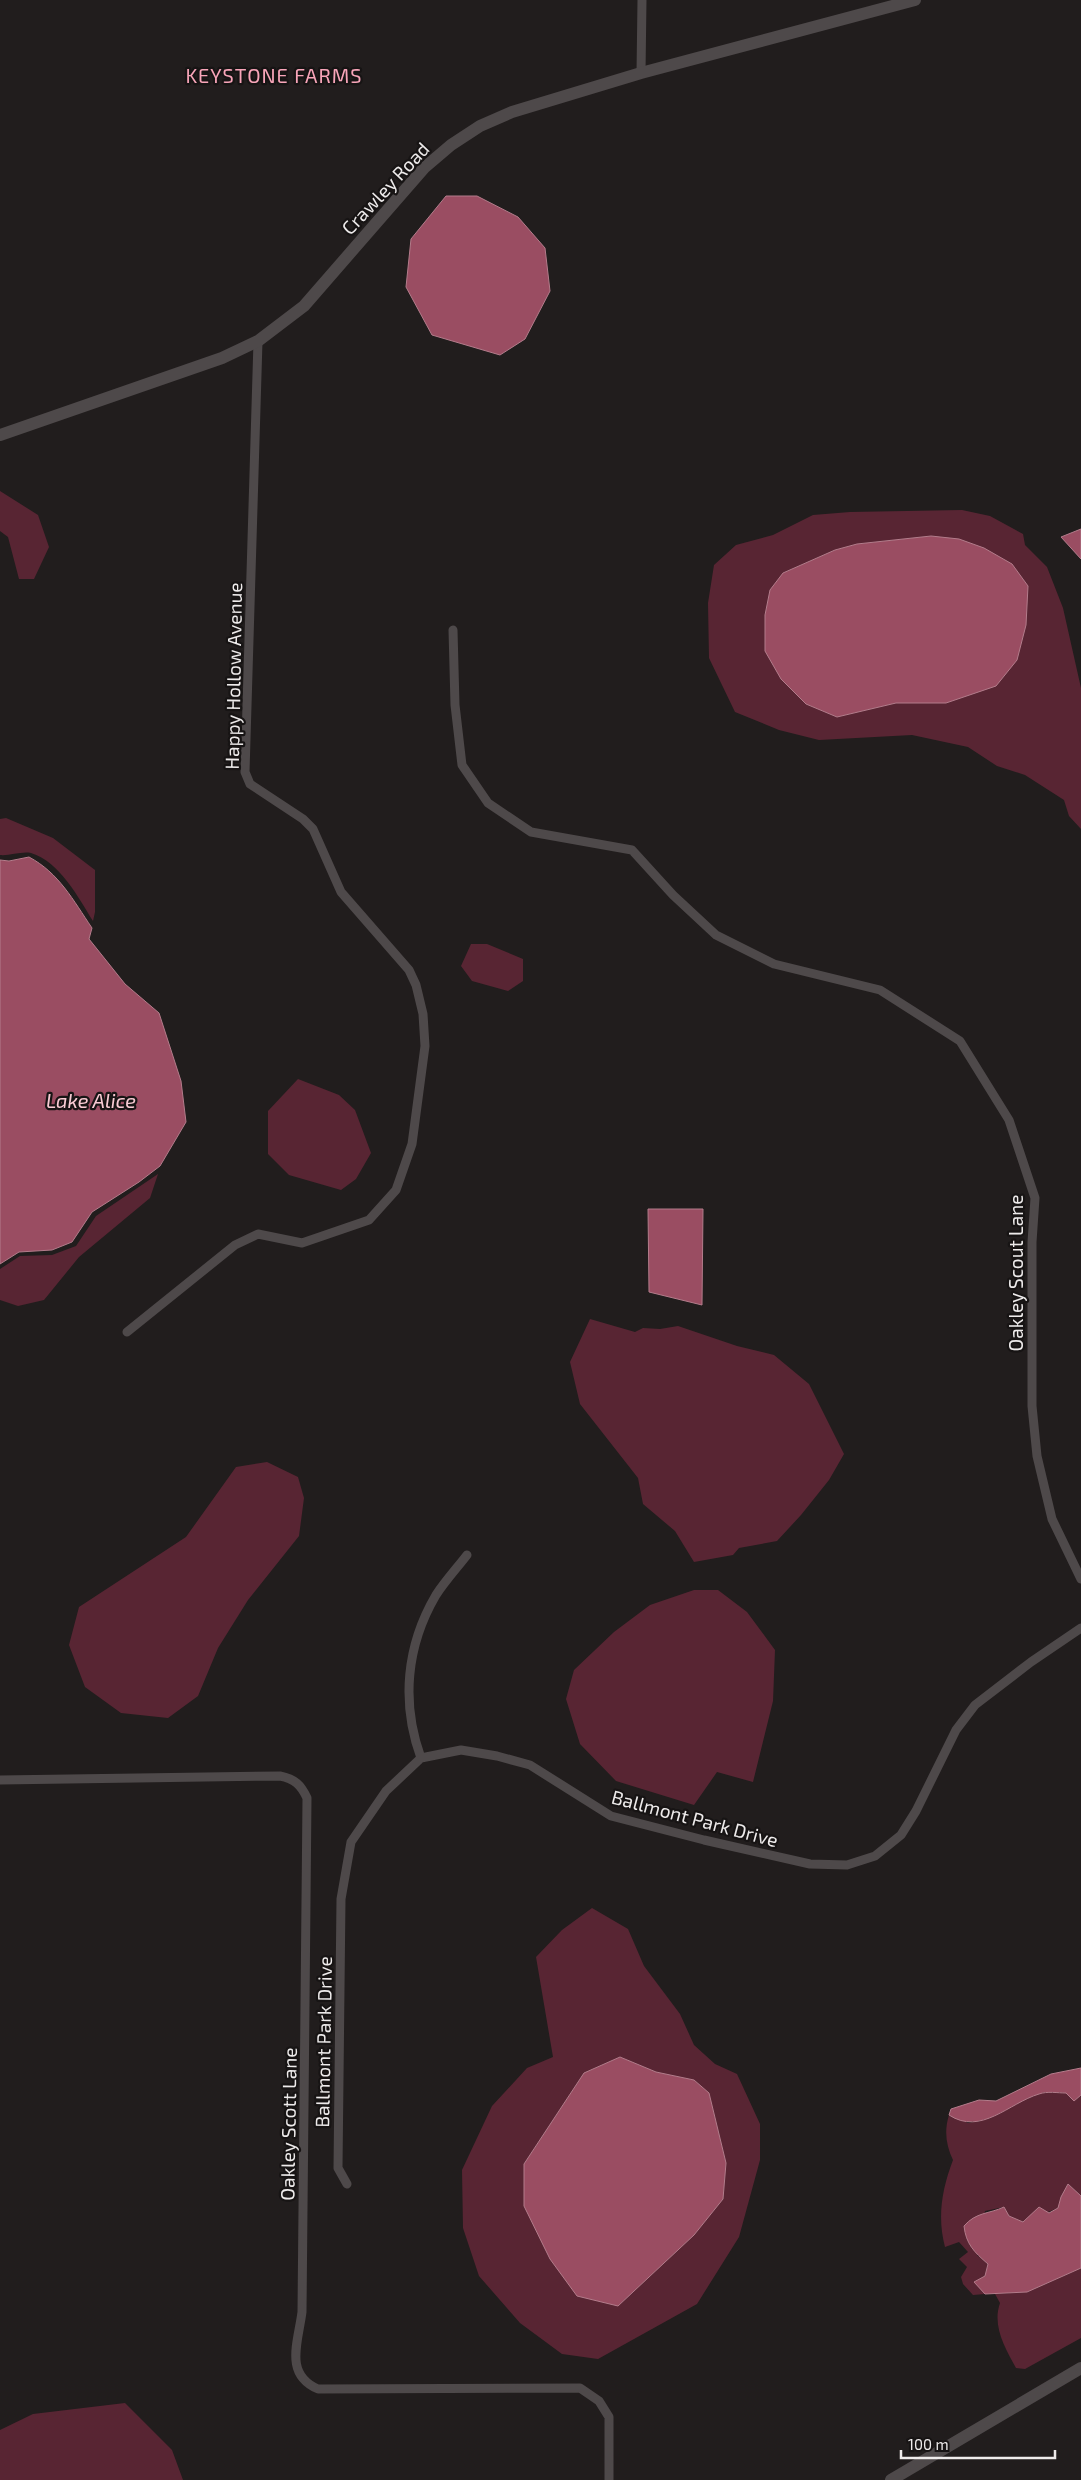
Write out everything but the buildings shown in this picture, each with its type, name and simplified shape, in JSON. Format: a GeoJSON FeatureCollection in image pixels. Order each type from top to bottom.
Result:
{"type":"FeatureCollection","features":[{"type":"Feature","properties":{"kind":"street"},"geometry":{"type":"LineString","coordinates":[[641,73],[642,0]]}},
{"type":"Feature","properties":{"kind":"street","name":"Crawley Road"},"geometry":{"type":"LineString","coordinates":[[0,435],[222,358],[258,341],[304,306],[424,168],[451,145],[480,126],[512,112],[641,73],[915,0]]}},
{"type":"Feature","properties":{"kind":"street","name":"Happy Hollow Avenue"},"geometry":{"type":"LineString","coordinates":[[127,1332],[235,1245],[258,1234],[302,1243],[370,1220],[396,1190],[412,1144],[420,1088],[424,1046],[423,1014],[416,985],[409,970],[342,892],[313,830],[303,819],[250,784],[245,772],[258,341]]}},
{"type":"Feature","properties":{"kind":"street","name":"Oakley Scout Lane"},"geometry":{"type":"LineString","coordinates":[[453,630],[455,705],[462,765],[488,803],[531,832],[632,850],[673,895],[716,935],[774,964],[880,990],[960,1042],[1009,1120],[1035,1198],[1032,1250],[1032,1383],[1037,1456],[1052,1519],[1081,1579]]}},
{"type":"Feature","properties":{"kind":"street"},"geometry":{"type":"LineString","coordinates":[[421,1758],[412,1732],[409,1684],[413,1652],[422,1621],[437,1594],[467,1555]]}},
{"type":"Feature","properties":{"kind":"street","name":"Ballmont Park Drive"},"geometry":{"type":"LineString","coordinates":[[348,2184],[338,2168],[341,1899],[351,1842],[386,1791],[421,1758],[461,1750],[497,1756],[530,1765],[611,1816],[704,1840],[810,1864],[847,1865],[875,1856],[901,1835],[916,1811],[956,1730],[975,1705],[1024,1667],[1081,1628]]}},
{"type":"Feature","properties":{"kind":"street","name":"Oakley Scott Lane"},"geometry":{"type":"LineString","coordinates":[[0,1780],[280,1776],[291,1778],[301,1786],[307,1798],[302,2312],[296,2359],[297,2372],[306,2384],[318,2389],[580,2388],[599,2401],[609,2417],[609,2480]]}},
{"type":"Feature","properties":{"kind":"street"},"geometry":{"type":"LineString","coordinates":[[890,2480],[1081,2368]]}},
{"type":"Feature","properties":{"kind":"shaded area"},"geometry":{"type":"Polygon","coordinates":[[[0,491],[38,515],[49,547],[34,579],[19,579],[8,537],[0,531],[0,491]]]}},
{"type":"Feature","properties":{"kind":"shaded area"},"geometry":{"type":"Polygon","coordinates":[[[962,510],[990,516],[1023,534],[1025,545],[1047,567],[1063,608],[1081,688],[1081,829],[1069,816],[1064,800],[1025,775],[997,766],[968,747],[912,735],[819,740],[779,730],[735,712],[709,658],[708,603],[714,565],[736,545],[773,535],[813,515],[850,512],[962,510]],[[931,536],[857,544],[835,550],[783,573],[781,679],[806,704],[837,717],[896,703],[946,703],[931,536]]]}},
{"type":"Feature","properties":{"kind":"shaded area"},"geometry":{"type":"Polygon","coordinates":[[[6,818],[53,838],[95,870],[95,912],[93,921],[67,881],[51,864],[31,853],[0,855],[0,819],[6,818]]]}},
{"type":"Feature","properties":{"kind":"shaded area"},"geometry":{"type":"Polygon","coordinates":[[[471,944],[487,944],[523,959],[523,981],[508,991],[472,981],[461,966],[471,944]]]}},
{"type":"Feature","properties":{"kind":"shaded area"},"geometry":{"type":"Polygon","coordinates":[[[298,1079],[339,1095],[355,1110],[371,1153],[356,1179],[341,1190],[289,1175],[268,1154],[268,1111],[298,1079]]]}},
{"type":"Feature","properties":{"kind":"shaded area"},"geometry":{"type":"Polygon","coordinates":[[[158,1174],[150,1198],[79,1257],[44,1300],[18,1306],[0,1300],[0,1269],[20,1256],[52,1255],[76,1246],[96,1216],[158,1174]]]}},
{"type":"Feature","properties":{"kind":"shaded area"},"geometry":{"type":"Polygon","coordinates":[[[590,1319],[635,1332],[643,1328],[660,1329],[678,1326],[737,1346],[774,1355],[809,1384],[844,1454],[829,1480],[777,1541],[739,1548],[733,1555],[694,1562],[675,1531],[643,1504],[638,1478],[580,1404],[570,1362],[590,1319]]]}},
{"type":"Feature","properties":{"kind":"shaded area"},"geometry":{"type":"Polygon","coordinates":[[[267,1462],[298,1477],[304,1498],[299,1536],[248,1600],[218,1648],[198,1696],[168,1718],[121,1713],[85,1687],[69,1645],[79,1607],[186,1537],[236,1467],[267,1462]]]}},
{"type":"Feature","properties":{"kind":"shaded area"},"geometry":{"type":"Polygon","coordinates":[[[694,1590],[718,1590],[747,1612],[775,1650],[773,1701],[753,1782],[717,1772],[694,1805],[616,1781],[580,1744],[566,1699],[574,1670],[614,1632],[650,1605],[694,1590]]]}},
{"type":"Feature","properties":{"kind":"shaded area"},"geometry":{"type":"Polygon","coordinates":[[[592,1908],[628,1929],[644,1966],[680,2014],[694,2045],[715,2064],[737,2074],[760,2124],[760,2160],[739,2237],[697,2304],[598,2359],[562,2354],[520,2323],[479,2276],[463,2228],[462,2170],[492,2106],[527,2068],[553,2057],[536,1957],[562,1930],[592,1908]],[[620,2057],[584,2073],[524,2164],[524,2206],[618,2306],[694,2235],[723,2199],[726,2163],[709,2093],[694,2080],[656,2072],[620,2057]]]}},
{"type":"Feature","properties":{"kind":"shaded area"},"geometry":{"type":"Polygon","coordinates":[[[1039,2093],[1066,2093],[1074,2101],[1081,2095],[1081,2196],[1068,2184],[1058,2208],[1023,2222],[1009,2216],[1004,2207],[985,2211],[977,2255],[988,2264],[985,2276],[975,2282],[985,2294],[973,2295],[963,2284],[961,2277],[967,2267],[959,2259],[968,2252],[959,2242],[945,2247],[941,2225],[944,2192],[953,2160],[946,2138],[949,2115],[968,2123],[981,2121],[1039,2093]]]}},
{"type":"Feature","properties":{"kind":"shaded area"},"geometry":{"type":"Polygon","coordinates":[[[1081,2268],[1081,2338],[1025,2369],[1016,2368],[1001,2337],[998,2320],[1000,2303],[995,2294],[1027,2292],[1081,2268]]]}},
{"type":"Feature","properties":{"kind":"shaded area"},"geometry":{"type":"Polygon","coordinates":[[[125,2403],[172,2450],[183,2480],[0,2480],[0,2430],[33,2414],[125,2403]]]}},
{"type":"Feature","properties":{"kind":"water"},"geometry":{"type":"Polygon","coordinates":[[[446,196],[477,196],[518,217],[545,248],[550,291],[525,339],[500,355],[432,335],[406,287],[411,239],[446,196]]]}},
{"type":"Feature","properties":{"kind":"water"},"geometry":{"type":"Polygon","coordinates":[[[1081,529],[1081,559],[1061,537],[1081,529]]]}},
{"type":"Feature","properties":{"kind":"water"},"geometry":{"type":"Polygon","coordinates":[[[931,536],[959,539],[984,548],[1012,564],[1028,586],[1026,625],[1017,660],[996,686],[946,703],[896,703],[837,717],[806,704],[781,679],[765,651],[765,615],[770,590],[783,573],[835,550],[857,544],[931,536]]]}},
{"type":"Feature","properties":{"kind":"water","name":"Lake Alice"},"geometry":{"type":"Polygon","coordinates":[[[29,857],[40,863],[65,888],[92,928],[89,939],[125,984],[159,1013],[181,1081],[186,1122],[160,1166],[92,1212],[72,1242],[52,1250],[19,1252],[0,1264],[0,860],[9,861],[29,857]]]}},
{"type":"Feature","properties":{"kind":"water"},"geometry":{"type":"Polygon","coordinates":[[[648,1209],[703,1209],[702,1305],[649,1292],[648,1209]]]}},
{"type":"Feature","properties":{"kind":"water"},"geometry":{"type":"Polygon","coordinates":[[[620,2057],[656,2072],[694,2080],[709,2093],[726,2163],[723,2199],[694,2235],[618,2306],[577,2296],[550,2259],[524,2206],[524,2164],[584,2073],[620,2057]]]}},
{"type":"Feature","properties":{"kind":"water"},"geometry":{"type":"Polygon","coordinates":[[[1081,2068],[1081,2095],[1074,2101],[1066,2093],[1045,2093],[1028,2098],[984,2120],[972,2122],[949,2115],[951,2109],[979,2100],[996,2101],[1051,2074],[1081,2068]]]}},
{"type":"Feature","properties":{"kind":"water"},"geometry":{"type":"Polygon","coordinates":[[[1068,2184],[1081,2196],[1081,2268],[1027,2292],[985,2294],[974,2282],[985,2276],[988,2264],[971,2247],[964,2226],[973,2218],[1004,2207],[1009,2216],[1023,2222],[1039,2207],[1049,2213],[1058,2208],[1068,2184]]]}},
{"type":"Feature","properties":{"kind":"district","name":"KEYSTONE FARMS"},"geometry":{"type":"Point","coordinates":[274,75]}}]}
